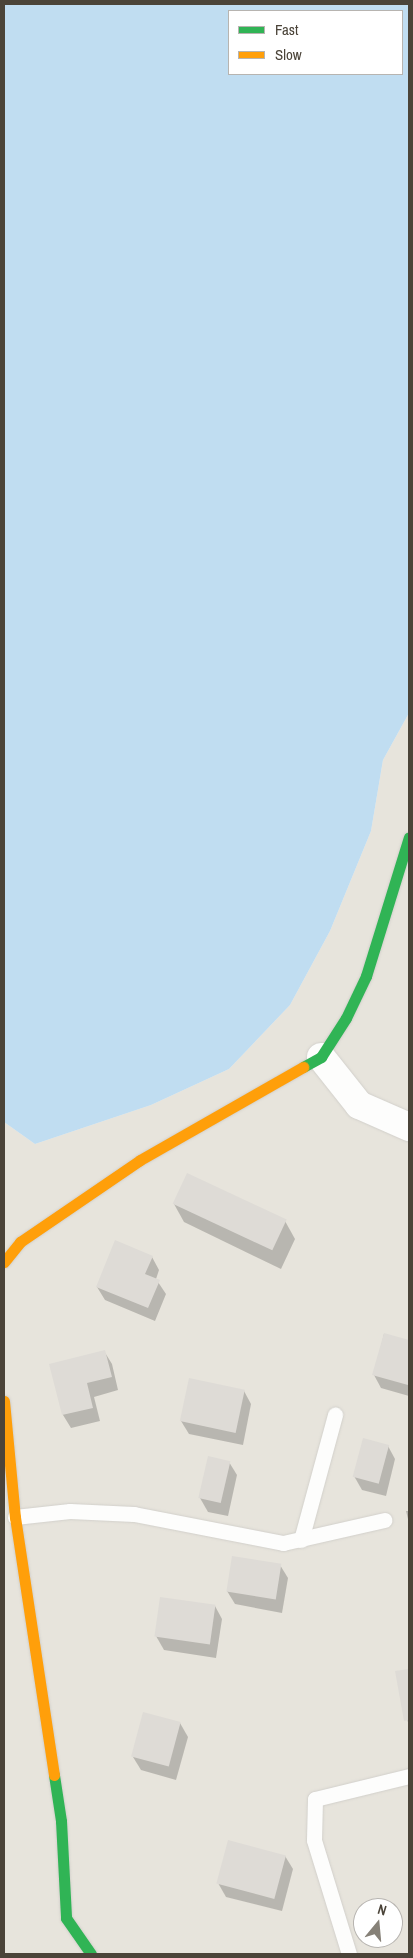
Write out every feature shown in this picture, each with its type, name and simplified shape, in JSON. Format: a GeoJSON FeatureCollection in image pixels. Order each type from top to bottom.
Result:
{"type":"FeatureCollection","features":[{"type":"Feature","properties":{"kind":"street"},"geometry":{"type":"LineString","coordinates":[[4,1259],[20,1242],[140,1160],[321,1057],[346,1018],[366,976],[383,928],[409,837]]}},
{"type":"Feature","properties":{"kind":"street"},"geometry":{"type":"LineString","coordinates":[[321,1057],[360,1105],[409,1127]]}},
{"type":"Feature","properties":{"kind":"street"},"geometry":{"type":"LineString","coordinates":[[4,1401],[15,1517],[60,1821],[66,1918],[91,1954]]}},
{"type":"Feature","properties":{"kind":"lane"},"geometry":{"type":"LineString","coordinates":[[301,1540],[335,1414]]}},
{"type":"Feature","properties":{"kind":"lane"},"geometry":{"type":"LineString","coordinates":[[15,1517],[70,1511],[134,1514],[283,1543],[384,1520]]}},
{"type":"Feature","properties":{"kind":"lane"},"geometry":{"type":"LineString","coordinates":[[349,1954],[314,1840],[314,1799],[409,1776]]}},
{"type":"Feature","properties":{"kind":"shaded area"},"geometry":{"type":"Polygon","coordinates":[[[409,713],[409,1954],[4,1954],[4,1122],[35,1144],[151,1105],[229,1069],[290,1005],[330,931],[371,831],[383,760],[409,713]]]}},
{"type":"Feature","properties":{"kind":"water"},"geometry":{"type":"Polygon","coordinates":[[[4,4],[409,4],[409,713],[383,760],[371,831],[330,931],[290,1005],[229,1069],[151,1105],[35,1144],[4,1122],[4,4]]]}},
{"type":"Feature","properties":{"kind":"building"},"geometry":{"type":"Polygon","coordinates":[[[187,1173],[287,1219],[272,1250],[173,1204],[187,1173]]]}},
{"type":"Feature","properties":{"kind":"building"},"geometry":{"type":"Polygon","coordinates":[[[115,1240],[153,1256],[145,1274],[160,1280],[148,1308],[96,1287],[115,1240]]]}},
{"type":"Feature","properties":{"kind":"building"},"geometry":{"type":"Polygon","coordinates":[[[384,1333],[409,1340],[408,1385],[372,1375],[384,1333]]]}},
{"type":"Feature","properties":{"kind":"building"},"geometry":{"type":"Polygon","coordinates":[[[105,1350],[112,1377],[87,1383],[93,1408],[62,1415],[49,1364],[105,1350]]]}},
{"type":"Feature","properties":{"kind":"building"},"geometry":{"type":"Polygon","coordinates":[[[189,1378],[245,1390],[236,1433],[180,1421],[189,1378]]]}},
{"type":"Feature","properties":{"kind":"building"},"geometry":{"type":"Polygon","coordinates":[[[363,1438],[389,1445],[379,1484],[353,1477],[363,1438]]]}},
{"type":"Feature","properties":{"kind":"building"},"geometry":{"type":"Polygon","coordinates":[[[208,1456],[230,1461],[221,1503],[198,1498],[208,1456]]]}},
{"type":"Feature","properties":{"kind":"building"},"geometry":{"type":"Polygon","coordinates":[[[232,1556],[281,1564],[276,1599],[226,1592],[232,1556]]]}},
{"type":"Feature","properties":{"kind":"building"},"geometry":{"type":"Polygon","coordinates":[[[160,1597],[215,1605],[210,1644],[154,1637],[160,1597]]]}},
{"type":"Feature","properties":{"kind":"building"},"geometry":{"type":"Polygon","coordinates":[[[409,1669],[409,1720],[404,1721],[395,1671],[409,1669]]]}},
{"type":"Feature","properties":{"kind":"building"},"geometry":{"type":"Polygon","coordinates":[[[143,1712],[181,1722],[169,1767],[131,1756],[143,1712]]]}},
{"type":"Feature","properties":{"kind":"building"},"geometry":{"type":"Polygon","coordinates":[[[228,1840],[286,1856],[274,1899],[216,1883],[228,1840]]]}},
{"type":"Feature","properties":{"kind":"traffic: fast"},"geometry":{"type":"LineString","coordinates":[[303,1067],[321,1057],[346,1018],[366,976],[409,837]]}},
{"type":"Feature","properties":{"kind":"traffic: fast"},"geometry":{"type":"LineString","coordinates":[[54,1775],[61,1821],[66,1918],[91,1954]]}},
{"type":"Feature","properties":{"kind":"traffic: slow"},"geometry":{"type":"LineString","coordinates":[[4,1262],[20,1242],[140,1160],[303,1067]]}},
{"type":"Feature","properties":{"kind":"traffic: slow"},"geometry":{"type":"LineString","coordinates":[[4,1401],[15,1517],[54,1775]]}}]}
